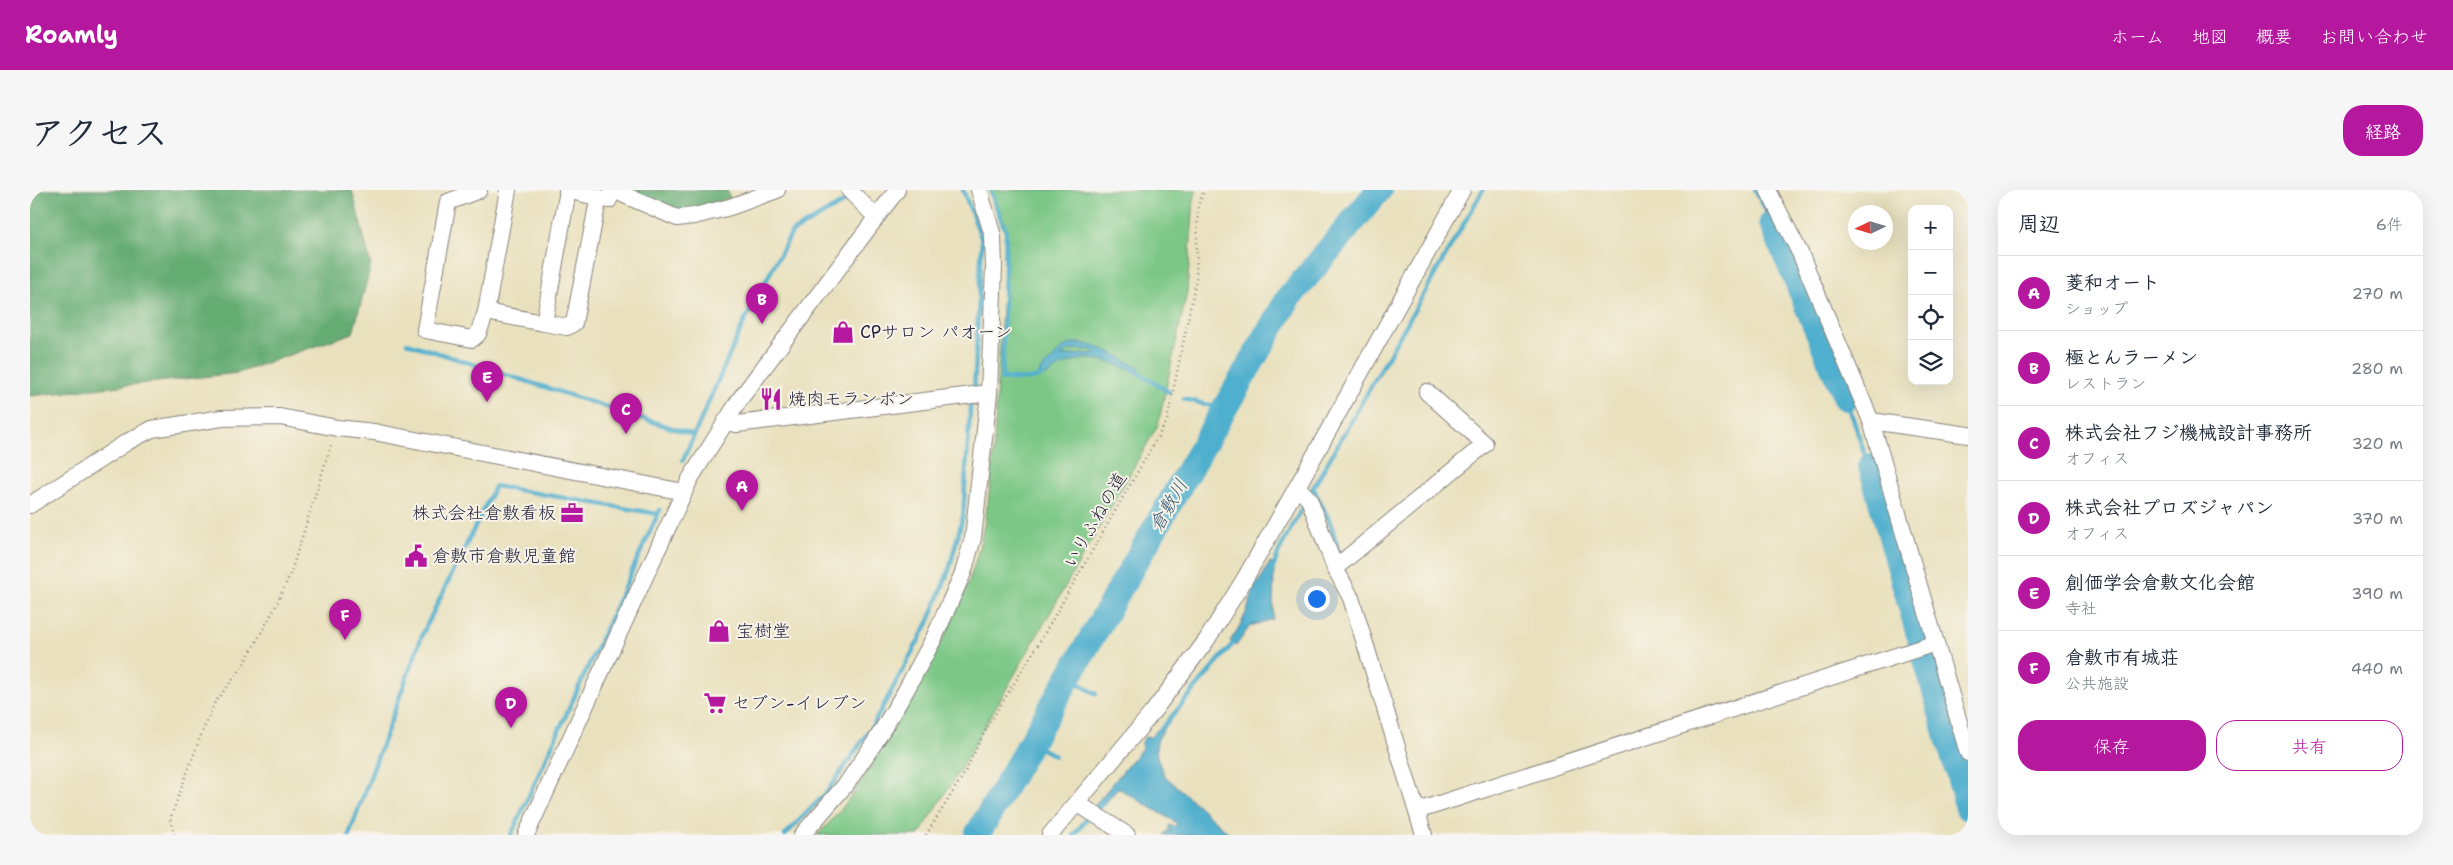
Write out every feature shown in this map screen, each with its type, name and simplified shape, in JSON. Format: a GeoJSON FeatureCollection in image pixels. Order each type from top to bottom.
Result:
{"type":"FeatureCollection","features":[{"type":"Feature","properties":{"kind":"street"},"geometry":{"type":"LineString","coordinates":[[479,190],[448,202],[425,330],[472,339],[478,334],[486,312],[508,190]]}},
{"type":"Feature","properties":{"kind":"street"},"geometry":{"type":"LineString","coordinates":[[544,323],[568,190],[658,211]]}},
{"type":"Feature","properties":{"kind":"street"},"geometry":{"type":"LineString","coordinates":[[613,190],[676,218],[694,216],[730,207],[777,190]]}},
{"type":"Feature","properties":{"kind":"street"},"geometry":{"type":"LineString","coordinates":[[526,835],[684,492],[724,422],[896,190]]}},
{"type":"Feature","properties":{"kind":"street"},"geometry":{"type":"LineString","coordinates":[[802,835],[847,783],[875,742],[934,638],[957,586],[973,538],[977,514],[979,394],[994,236],[980,190]]}},
{"type":"Feature","properties":{"kind":"street"},"geometry":{"type":"LineString","coordinates":[[1050,835],[1088,810],[1152,713],[1206,641],[1244,580],[1303,494],[1462,190]]}},
{"type":"Feature","properties":{"kind":"street"},"geometry":{"type":"LineString","coordinates":[[1768,190],[1800,253],[1871,421],[1927,645],[1968,753]]}},
{"type":"Feature","properties":{"kind":"street"},"geometry":{"type":"LineString","coordinates":[[854,194],[876,217]]}},
{"type":"Feature","properties":{"kind":"street"},"geometry":{"type":"LineString","coordinates":[[486,312],[566,327],[574,323],[598,201]]}},
{"type":"Feature","properties":{"kind":"street"},"geometry":{"type":"LineString","coordinates":[[1335,568],[1485,444],[1426,392]]}},
{"type":"Feature","properties":{"kind":"street"},"geometry":{"type":"LineString","coordinates":[[724,422],[737,424],[979,394]]}},
{"type":"Feature","properties":{"kind":"street"},"geometry":{"type":"LineString","coordinates":[[30,505],[127,442],[152,429],[222,418],[280,417],[337,428],[374,432],[684,492]]}},
{"type":"Feature","properties":{"kind":"street"},"geometry":{"type":"LineString","coordinates":[[1871,421],[1968,435]]}},
{"type":"Feature","properties":{"kind":"street"},"geometry":{"type":"LineString","coordinates":[[1303,494],[1350,598],[1424,835]]}},
{"type":"Feature","properties":{"kind":"street"},"geometry":{"type":"LineString","coordinates":[[1417,811],[1927,645]]}},
{"type":"Feature","properties":{"kind":"street"},"geometry":{"type":"LineString","coordinates":[[1088,810],[1127,835]]}},
{"type":"Feature","properties":{"kind":"path","name":"いりふねの道"},"geometry":{"type":"LineString","coordinates":[[926,835],[964,774],[986,729],[1038,644],[1167,421],[1196,280],[1198,206],[1204,190]]}},
{"type":"Feature","properties":{"kind":"path"},"geometry":{"type":"LineString","coordinates":[[174,835],[170,819],[201,735],[215,702],[242,669],[284,589],[337,428]]}},
{"type":"Feature","properties":{"kind":"green space"},"geometry":{"type":"Polygon","coordinates":[[[30,190],[352,190],[371,265],[353,333],[238,373],[30,396],[30,190]]]}},
{"type":"Feature","properties":{"kind":"green space"},"geometry":{"type":"Polygon","coordinates":[[[630,190],[727,190],[730,198],[680,214],[630,190]]]}},
{"type":"Feature","properties":{"kind":"green space"},"geometry":{"type":"Polygon","coordinates":[[[991,190],[1197,190],[1194,198],[1187,292],[1158,425],[958,773],[919,835],[817,835],[841,809],[881,749],[945,635],[961,601],[976,560],[982,536],[993,461],[1005,258],[1005,232],[991,190]]]}},
{"type":"Feature","properties":{"kind":"water"},"geometry":{"type":"Polygon","coordinates":[[[1074,343],[1091,345],[1140,369],[1137,373],[1101,360],[1080,359],[1069,362],[1046,376],[1039,372],[1064,347],[1074,343]],[[1079,349],[1067,351],[1061,356],[1096,353],[1092,350],[1079,349]]]}},
{"type":"Feature","properties":{"kind":"water"},"geometry":{"type":"Polygon","coordinates":[[[1270,562],[1274,568],[1273,619],[1250,626],[1236,646],[1230,641],[1245,615],[1254,585],[1260,581],[1270,562]]]}},
{"type":"Feature","properties":{"kind":"water"},"geometry":{"type":"Polygon","coordinates":[[[1158,729],[1163,731],[1157,742],[1157,754],[1166,777],[1231,835],[1164,834],[1167,831],[1172,831],[1168,829],[1170,825],[1175,827],[1177,823],[1118,788],[1100,810],[1094,806],[1142,748],[1141,744],[1145,737],[1151,737],[1158,729]]]}},
{"type":"Feature","properties":{"kind":"waterway"},"geometry":{"type":"LineString","coordinates":[[963,190],[982,240],[974,391]]}},
{"type":"Feature","properties":{"kind":"waterway"},"geometry":{"type":"LineString","coordinates":[[990,190],[1006,232],[1002,380]]}},
{"type":"Feature","properties":{"kind":"waterway","name":"倉敷川"},"geometry":{"type":"LineString","coordinates":[[977,835],[1288,299],[1379,190]]}},
{"type":"Feature","properties":{"kind":"waterway"},"geometry":{"type":"LineString","coordinates":[[1309,495],[1483,190]]}},
{"type":"Feature","properties":{"kind":"waterway"},"geometry":{"type":"LineString","coordinates":[[1755,190],[1772,223]]}},
{"type":"Feature","properties":{"kind":"waterway"},"geometry":{"type":"LineString","coordinates":[[683,460],[744,322],[792,232],[851,198]]}},
{"type":"Feature","properties":{"kind":"waterway"},"geometry":{"type":"LineString","coordinates":[[1772,223],[1846,398]]}},
{"type":"Feature","properties":{"kind":"waterway"},"geometry":{"type":"LineString","coordinates":[[407,343],[694,435]]}},
{"type":"Feature","properties":{"kind":"waterway"},"geometry":{"type":"LineString","coordinates":[[1133,369],[1169,392]]}},
{"type":"Feature","properties":{"kind":"waterway"},"geometry":{"type":"LineString","coordinates":[[1002,378],[1032,379],[1047,371]]}},
{"type":"Feature","properties":{"kind":"waterway"},"geometry":{"type":"LineString","coordinates":[[785,835],[827,792],[873,725],[929,621],[949,570],[963,516],[971,398]]}},
{"type":"Feature","properties":{"kind":"waterway"},"geometry":{"type":"LineString","coordinates":[[1846,398],[1865,455],[1871,466]]}},
{"type":"Feature","properties":{"kind":"waterway"},"geometry":{"type":"LineString","coordinates":[[1184,399],[1224,409]]}},
{"type":"Feature","properties":{"kind":"waterway"},"geometry":{"type":"LineString","coordinates":[[1871,466],[1968,808]]}},
{"type":"Feature","properties":{"kind":"waterway"},"geometry":{"type":"LineString","coordinates":[[349,835],[423,633],[495,486],[658,514],[660,510]]}},
{"type":"Feature","properties":{"kind":"waterway"},"geometry":{"type":"LineString","coordinates":[[1313,487],[1330,522],[1339,552]]}},
{"type":"Feature","properties":{"kind":"waterway"},"geometry":{"type":"LineString","coordinates":[[1272,571],[1279,551],[1305,502]]}},
{"type":"Feature","properties":{"kind":"waterway"},"geometry":{"type":"LineString","coordinates":[[511,835],[658,514]]}},
{"type":"Feature","properties":{"kind":"waterway"},"geometry":{"type":"LineString","coordinates":[[1157,734],[1236,640]]}},
{"type":"Feature","properties":{"kind":"waterway"},"geometry":{"type":"LineString","coordinates":[[1068,677],[1096,694]]}},
{"type":"Feature","properties":{"kind":"waterway"},"geometry":{"type":"LineString","coordinates":[[1030,742],[1055,756]]}},
{"type":"Feature","properties":{"kind":"waterway"},"geometry":{"type":"LineString","coordinates":[[1074,835],[1090,815]]}},
{"type":"Feature","properties":{"kind":"place","name":"極とんラーメン"},"geometry":{"type":"Point","coordinates":[762,324]}},
{"type":"Feature","properties":{"kind":"place","name":"CPサロン パオーン"},"geometry":{"type":"Point","coordinates":[843,332]}},
{"type":"Feature","properties":{"kind":"place","name":"焼肉モランボン"},"geometry":{"type":"Point","coordinates":[771,399]}},
{"type":"Feature","properties":{"kind":"place","name":"創価学会倉敷文化会館"},"geometry":{"type":"Point","coordinates":[487,402]}},
{"type":"Feature","properties":{"kind":"place","name":"株式会社フジ機械設計事務所"},"geometry":{"type":"Point","coordinates":[626,434]}},
{"type":"Feature","properties":{"kind":"place","name":"菱和オート"},"geometry":{"type":"Point","coordinates":[742,511]}},
{"type":"Feature","properties":{"kind":"place","name":"株式会社倉敷看板"},"geometry":{"type":"Point","coordinates":[572,513]}},
{"type":"Feature","properties":{"kind":"place","name":"倉敷市倉敷児童館"},"geometry":{"type":"Point","coordinates":[416,556]}},
{"type":"Feature","properties":{"kind":"place","name":"宝樹堂"},"geometry":{"type":"Point","coordinates":[719,631]}},
{"type":"Feature","properties":{"kind":"place","name":"倉敷市有城荘"},"geometry":{"type":"Point","coordinates":[345,640]}},
{"type":"Feature","properties":{"kind":"place","name":"セブン-イレブン"},"geometry":{"type":"Point","coordinates":[715,703]}},
{"type":"Feature","properties":{"kind":"place","name":"株式会社プロズジャパン"},"geometry":{"type":"Point","coordinates":[511,728]}}]}
